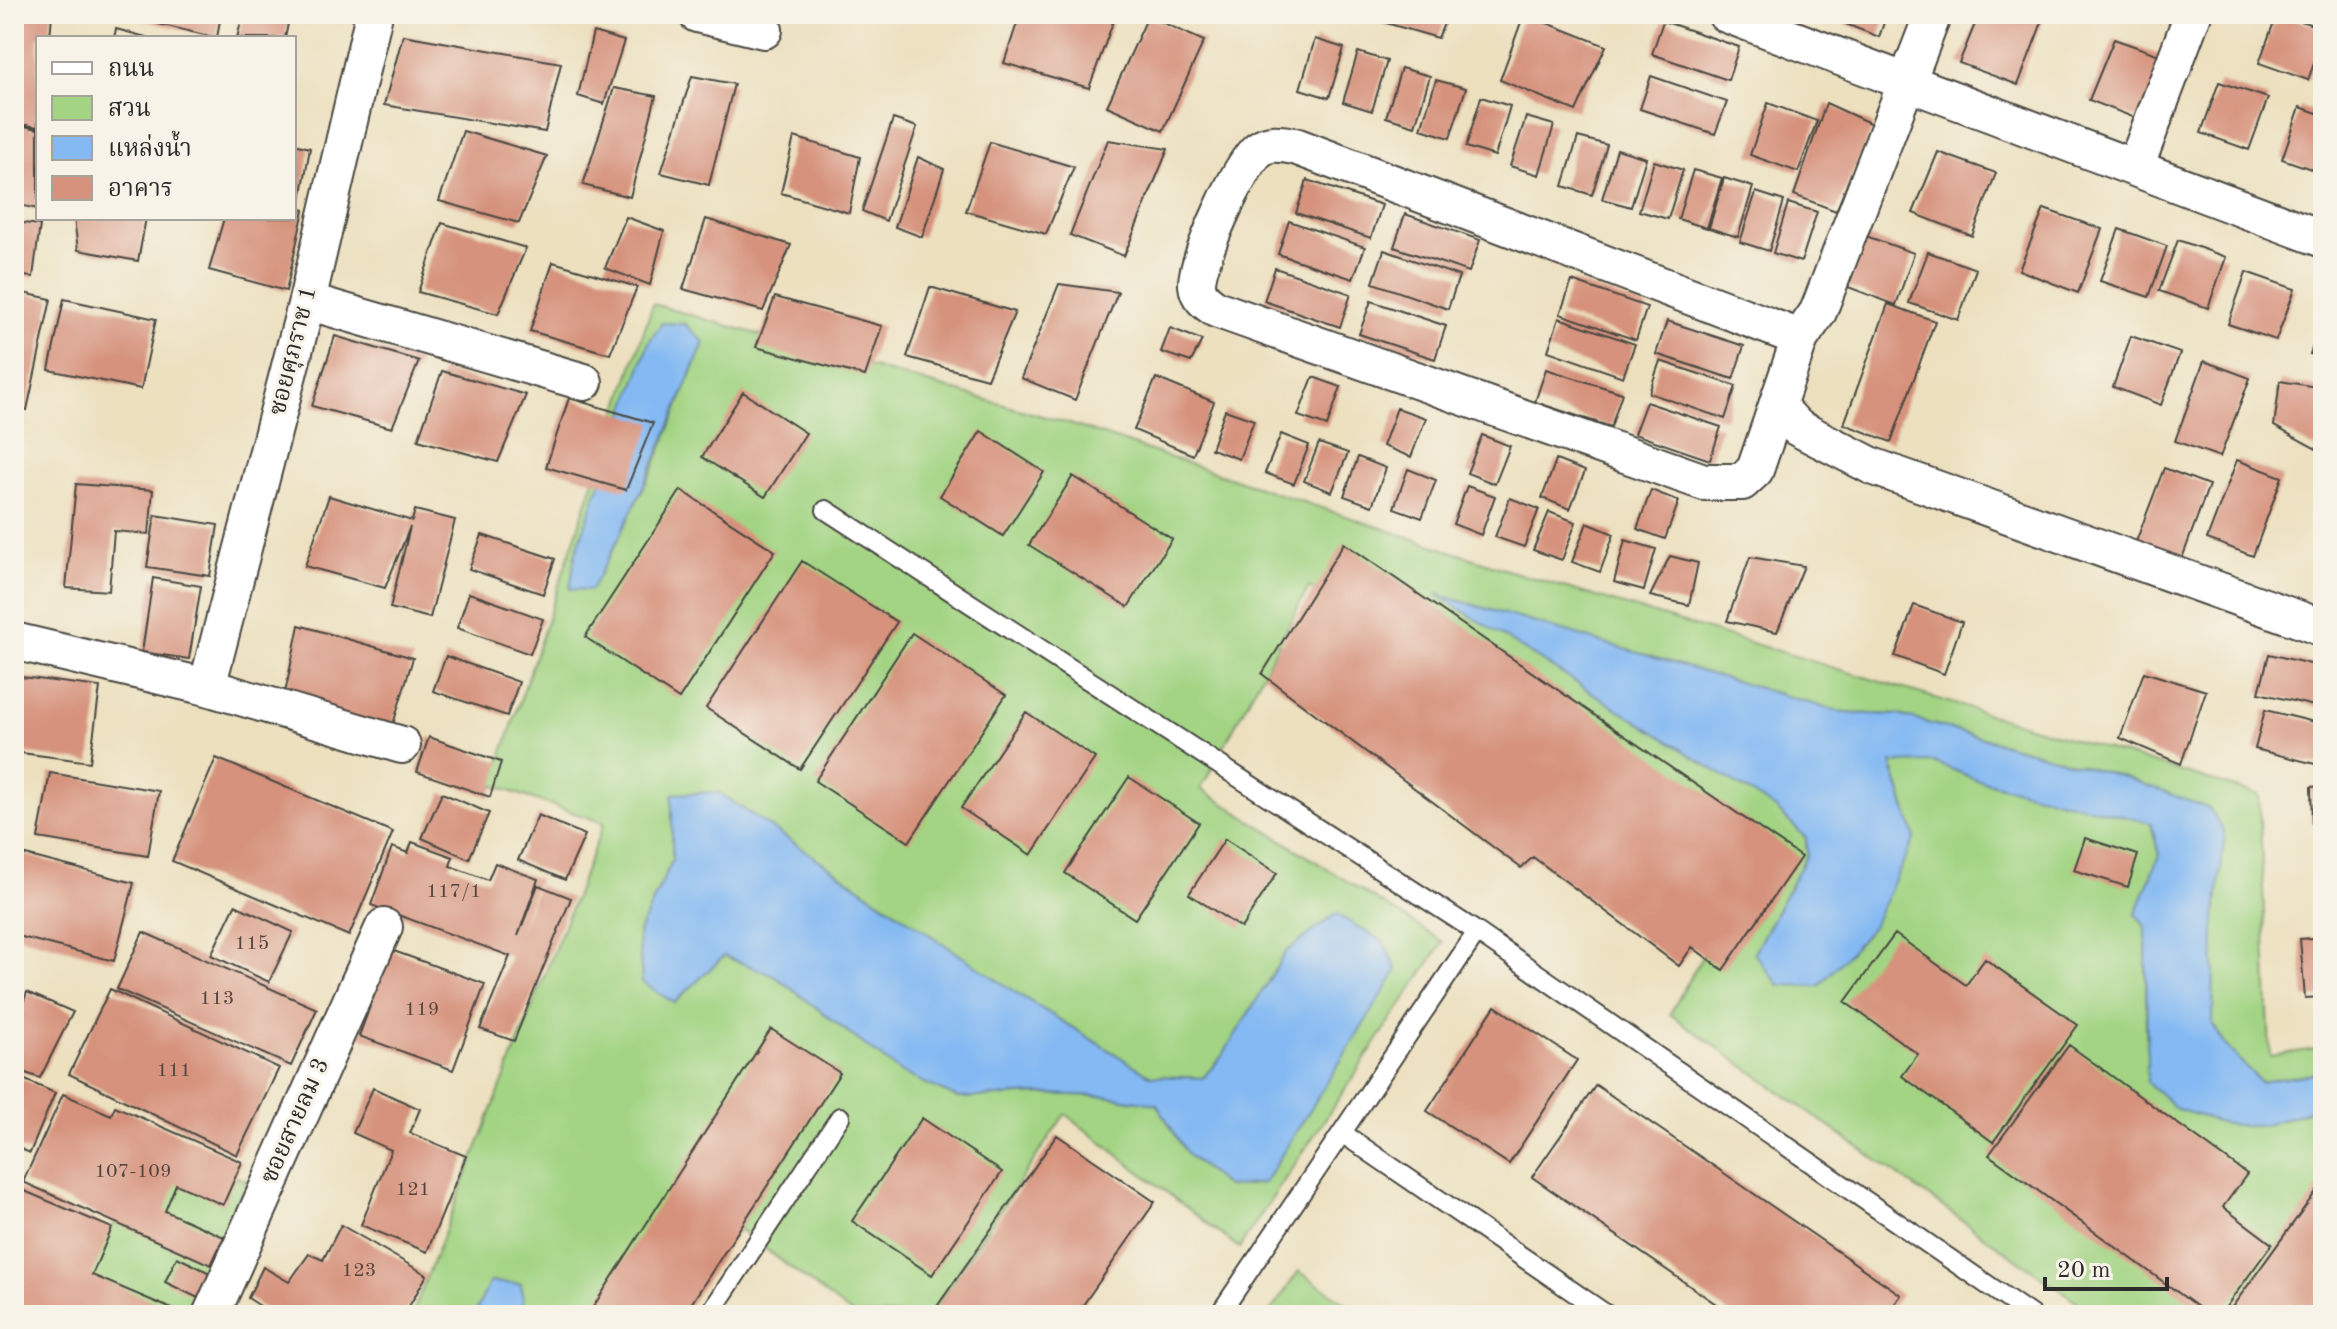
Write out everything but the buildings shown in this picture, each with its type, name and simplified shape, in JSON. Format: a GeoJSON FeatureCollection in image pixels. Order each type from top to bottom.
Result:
{"type":"FeatureCollection","features":[{"type":"Feature","properties":{"kind":"street","name":"ซอยศุภราช 1"},"geometry":{"type":"LineString","coordinates":[[207,687],[307,301],[374,14]]}},
{"type":"Feature","properties":{"kind":"street"},"geometry":{"type":"LineString","coordinates":[[697,14],[764,30]]}},
{"type":"Feature","properties":{"kind":"street"},"geometry":{"type":"LineString","coordinates":[[1726,14],[2323,239]]}},
{"type":"Feature","properties":{"kind":"street"},"geometry":{"type":"LineString","coordinates":[[1800,338],[1295,146],[1275,143],[1261,147],[1246,163],[1202,260],[1197,286],[1202,299],[1216,309],[1704,482],[1742,482],[1755,470],[1800,338],[1818,312],[1933,14]]}},
{"type":"Feature","properties":{"kind":"street"},"geometry":{"type":"LineString","coordinates":[[2135,168],[2193,14]]}},
{"type":"Feature","properties":{"kind":"street"},"geometry":{"type":"LineString","coordinates":[[307,301],[584,382]]}},
{"type":"Feature","properties":{"kind":"street"},"geometry":{"type":"LineString","coordinates":[[1777,406],[1798,428],[1872,466],[2323,628]]}},
{"type":"Feature","properties":{"kind":"street"},"geometry":{"type":"LineString","coordinates":[[14,641],[207,687],[402,745]]}},
{"type":"Feature","properties":{"kind":"street","name":"ซอยสายลม 3"},"geometry":{"type":"LineString","coordinates":[[211,1315],[384,927]]}},
{"type":"Feature","properties":{"kind":"lane"},"geometry":{"type":"LineString","coordinates":[[826,510],[1477,932],[2031,1315]]}},
{"type":"Feature","properties":{"kind":"lane"},"geometry":{"type":"LineString","coordinates":[[1219,1315],[1477,932]]}},
{"type":"Feature","properties":{"kind":"lane"},"geometry":{"type":"LineString","coordinates":[[709,1315],[840,1117]]}},
{"type":"Feature","properties":{"kind":"lane"},"geometry":{"type":"LineString","coordinates":[[1342,1133],[1607,1315]]}},
{"type":"Feature","properties":{"kind":"green space"},"geometry":{"type":"Polygon","coordinates":[[[653,304],[1070,424],[1510,571],[2259,795],[2270,1056],[2323,1048],[2323,1072],[2260,1082],[2226,1046],[2213,1025],[2214,930],[2127,778],[1899,715],[1844,713],[1439,595],[1777,809],[1806,838],[1807,855],[1754,953],[1915,838],[1891,762],[1934,762],[1978,780],[2151,823],[2159,855],[2136,914],[2146,927],[2146,1035],[2265,1125],[2323,1107],[2323,1315],[2096,1315],[1670,1014],[1751,869],[1309,587],[1201,789],[1443,942],[1239,1248],[1065,1114],[930,1315],[853,1315],[718,1213],[642,1315],[518,1315],[524,1305],[491,1282],[474,1315],[412,1315],[604,823],[492,785],[653,304]],[[704,343],[591,589],[654,467],[704,343]],[[718,792],[672,861],[638,934],[674,1003],[724,956],[775,976],[900,1072],[958,1098],[1040,1094],[1105,1096],[1157,1104],[1187,1154],[1223,1055],[1203,1078],[1151,1076],[1018,994],[718,792]]]}},
{"type":"Feature","properties":{"kind":"green space"},"geometry":{"type":"Polygon","coordinates":[[[168,1160],[247,1180],[188,1315],[14,1315],[14,1279],[99,1242],[168,1160]]]}},
{"type":"Feature","properties":{"kind":"green space"},"geometry":{"type":"Polygon","coordinates":[[[1299,1271],[1363,1315],[1268,1315],[1299,1271]]]}},
{"type":"Feature","properties":{"kind":"water"},"geometry":{"type":"Polygon","coordinates":[[[662,323],[685,324],[704,342],[652,468],[591,590],[570,589],[575,555],[649,342],[662,323]]]}},
{"type":"Feature","properties":{"kind":"water"},"geometry":{"type":"Polygon","coordinates":[[[1436,594],[1844,713],[1899,715],[2127,778],[2210,809],[2225,833],[2214,930],[2213,1025],[2226,1046],[2260,1082],[2323,1072],[2323,1107],[2265,1125],[2230,1125],[2177,1109],[2147,1082],[2146,927],[2136,914],[2159,855],[2151,823],[1978,780],[1934,762],[1891,763],[1915,838],[1872,928],[1819,986],[1779,985],[1754,953],[1807,855],[1806,838],[1776,809],[1436,594]]]}},
{"type":"Feature","properties":{"kind":"water"},"geometry":{"type":"Polygon","coordinates":[[[718,792],[1018,994],[1151,1076],[1203,1078],[1223,1055],[1286,952],[1336,914],[1384,942],[1397,971],[1264,1183],[1227,1187],[1187,1154],[1157,1104],[1105,1096],[1040,1094],[958,1098],[900,1072],[775,976],[724,956],[674,1003],[642,982],[638,934],[672,861],[672,794],[718,792]]]}},
{"type":"Feature","properties":{"kind":"water"},"geometry":{"type":"Polygon","coordinates":[[[490,1282],[521,1284],[524,1306],[518,1315],[474,1315],[490,1282]]]}}]}
